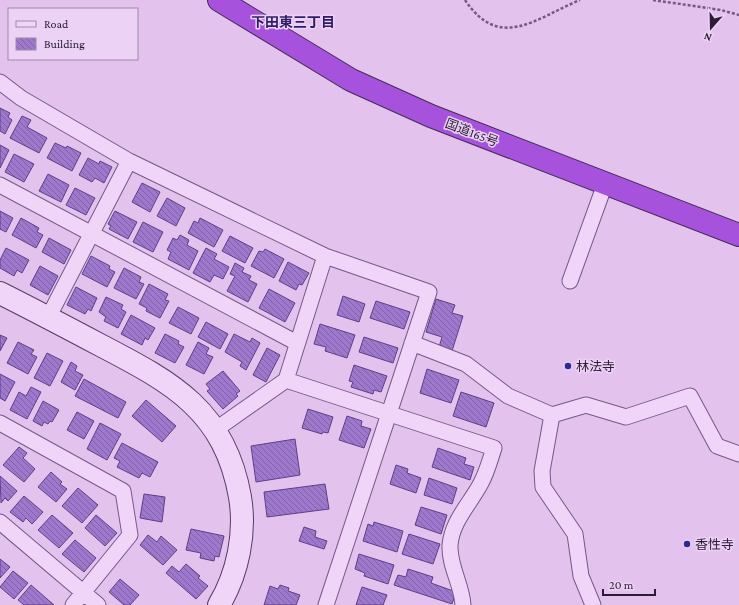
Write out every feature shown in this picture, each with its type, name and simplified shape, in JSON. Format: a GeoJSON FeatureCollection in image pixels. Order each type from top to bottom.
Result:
{"type":"FeatureCollection","features":[{"type":"Feature","properties":{"kind":"highway","name":"国道165号"},"geometry":{"type":"LineString","coordinates":[[219,0],[351,80],[431,116],[605,184],[739,234]]}},
{"type":"Feature","properties":{"kind":"street"},"geometry":{"type":"LineString","coordinates":[[0,82],[21,98],[129,161],[325,256],[429,292],[326,605]]}},
{"type":"Feature","properties":{"kind":"street"},"geometry":{"type":"LineString","coordinates":[[48,318],[129,161]]}},
{"type":"Feature","properties":{"kind":"street"},"geometry":{"type":"LineString","coordinates":[[570,281],[605,184]]}},
{"type":"Feature","properties":{"kind":"street"},"geometry":{"type":"LineString","coordinates":[[0,185],[297,343]]}},
{"type":"Feature","properties":{"kind":"street"},"geometry":{"type":"LineString","coordinates":[[215,430],[286,380],[325,256]]}},
{"type":"Feature","properties":{"kind":"street"},"geometry":{"type":"LineString","coordinates":[[0,293],[171,384],[188,398],[215,430],[234,469],[241,504],[242,524],[238,559],[232,578],[219,605]]}},
{"type":"Feature","properties":{"kind":"street"},"geometry":{"type":"LineString","coordinates":[[412,343],[466,364],[508,396],[552,414],[586,405],[626,416],[690,396],[717,446],[739,454]]}},
{"type":"Feature","properties":{"kind":"street"},"geometry":{"type":"LineString","coordinates":[[286,380],[494,448],[482,482],[456,522],[452,533],[450,546],[451,560],[462,593],[464,605]]}},
{"type":"Feature","properties":{"kind":"street"},"geometry":{"type":"LineString","coordinates":[[552,414],[542,470],[544,487],[575,534],[582,576],[593,605]]}},
{"type":"Feature","properties":{"kind":"street"},"geometry":{"type":"LineString","coordinates":[[0,423],[123,491],[130,534],[73,605]]}},
{"type":"Feature","properties":{"kind":"street"},"geometry":{"type":"LineString","coordinates":[[0,522],[98,605]]}},
{"type":"Feature","properties":{"kind":"path"},"geometry":{"type":"LineString","coordinates":[[465,0],[474,14],[488,24],[512,29],[580,0]]}},
{"type":"Feature","properties":{"kind":"path"},"geometry":{"type":"LineString","coordinates":[[653,0],[721,10],[739,15]]}},
{"type":"Feature","properties":{"kind":"building"},"geometry":{"type":"Polygon","coordinates":[[[0,108],[10,113],[8,117],[12,120],[5,134],[0,131],[0,108]]]}},
{"type":"Feature","properties":{"kind":"building"},"geometry":{"type":"Polygon","coordinates":[[[22,116],[31,120],[27,127],[47,138],[39,153],[10,138],[22,116]]]}},
{"type":"Feature","properties":{"kind":"building"},"geometry":{"type":"Polygon","coordinates":[[[55,143],[66,148],[67,146],[81,153],[72,171],[47,158],[55,143]]]}},
{"type":"Feature","properties":{"kind":"building"},"geometry":{"type":"Polygon","coordinates":[[[0,145],[9,150],[0,168],[0,145]]]}},
{"type":"Feature","properties":{"kind":"building"},"geometry":{"type":"Polygon","coordinates":[[[14,154],[34,164],[24,182],[5,172],[14,154]]]}},
{"type":"Feature","properties":{"kind":"building"},"geometry":{"type":"Polygon","coordinates":[[[88,158],[99,164],[100,161],[112,167],[104,183],[95,178],[92,182],[79,175],[88,158]]]}},
{"type":"Feature","properties":{"kind":"building"},"geometry":{"type":"Polygon","coordinates":[[[48,174],[69,185],[61,202],[39,191],[48,174]]]}},
{"type":"Feature","properties":{"kind":"building"},"geometry":{"type":"Polygon","coordinates":[[[142,183],[160,192],[150,212],[132,202],[142,183]]]}},
{"type":"Feature","properties":{"kind":"building"},"geometry":{"type":"Polygon","coordinates":[[[75,188],[95,198],[86,215],[66,205],[75,188]]]}},
{"type":"Feature","properties":{"kind":"building"},"geometry":{"type":"Polygon","coordinates":[[[167,198],[185,208],[176,226],[157,216],[167,198]]]}},
{"type":"Feature","properties":{"kind":"building"},"geometry":{"type":"Polygon","coordinates":[[[0,211],[13,218],[6,232],[0,229],[0,211]]]}},
{"type":"Feature","properties":{"kind":"building"},"geometry":{"type":"Polygon","coordinates":[[[115,211],[137,222],[128,239],[109,229],[111,226],[108,224],[115,211]]]}},
{"type":"Feature","properties":{"kind":"building"},"geometry":{"type":"Polygon","coordinates":[[[21,218],[39,228],[37,232],[43,235],[36,248],[12,235],[21,218]]]}},
{"type":"Feature","properties":{"kind":"building"},"geometry":{"type":"Polygon","coordinates":[[[200,218],[223,230],[214,247],[188,233],[194,221],[198,223],[200,218]]]}},
{"type":"Feature","properties":{"kind":"building"},"geometry":{"type":"Polygon","coordinates":[[[143,222],[163,232],[153,252],[133,242],[143,222]]]}},
{"type":"Feature","properties":{"kind":"building"},"geometry":{"type":"Polygon","coordinates":[[[180,235],[189,240],[187,245],[198,251],[189,270],[168,259],[171,252],[167,250],[173,238],[177,240],[180,235]]]}},
{"type":"Feature","properties":{"kind":"building"},"geometry":{"type":"Polygon","coordinates":[[[230,236],[253,248],[245,263],[222,251],[230,236]]]}},
{"type":"Feature","properties":{"kind":"building"},"geometry":{"type":"Polygon","coordinates":[[[49,238],[71,250],[64,264],[42,252],[49,238]]]}},
{"type":"Feature","properties":{"kind":"building"},"geometry":{"type":"Polygon","coordinates":[[[6,248],[29,260],[22,273],[17,270],[14,276],[0,268],[0,260],[6,248]]]}},
{"type":"Feature","properties":{"kind":"building"},"geometry":{"type":"Polygon","coordinates":[[[206,248],[217,254],[214,259],[229,267],[223,279],[214,275],[210,282],[193,273],[206,248]]]}},
{"type":"Feature","properties":{"kind":"building"},"geometry":{"type":"Polygon","coordinates":[[[265,249],[284,259],[274,278],[251,266],[259,251],[263,252],[265,249]]]}},
{"type":"Feature","properties":{"kind":"building"},"geometry":{"type":"Polygon","coordinates":[[[91,256],[110,266],[109,269],[115,272],[107,287],[82,274],[91,256]]]}},
{"type":"Feature","properties":{"kind":"building"},"geometry":{"type":"Polygon","coordinates":[[[288,262],[309,273],[302,285],[299,284],[296,290],[279,281],[288,262]]]}},
{"type":"Feature","properties":{"kind":"building"},"geometry":{"type":"Polygon","coordinates":[[[235,263],[244,268],[242,272],[251,276],[249,280],[257,284],[248,302],[227,291],[235,276],[230,274],[235,263]]]}},
{"type":"Feature","properties":{"kind":"building"},"geometry":{"type":"Polygon","coordinates":[[[40,266],[58,276],[48,295],[30,285],[40,266]]]}},
{"type":"Feature","properties":{"kind":"building"},"geometry":{"type":"Polygon","coordinates":[[[124,268],[141,277],[139,282],[144,284],[136,299],[114,288],[124,268]]]}},
{"type":"Feature","properties":{"kind":"building"},"geometry":{"type":"Polygon","coordinates":[[[149,284],[168,294],[165,300],[169,301],[160,318],[146,311],[147,308],[139,304],[149,284]]]}},
{"type":"Feature","properties":{"kind":"building"},"geometry":{"type":"Polygon","coordinates":[[[76,287],[97,298],[91,311],[88,309],[85,314],[67,305],[76,287]]]}},
{"type":"Feature","properties":{"kind":"building"},"geometry":{"type":"Polygon","coordinates":[[[269,289],[295,303],[285,322],[259,308],[269,289]]]}},
{"type":"Feature","properties":{"kind":"building"},"geometry":{"type":"Polygon","coordinates":[[[343,296],[365,304],[359,322],[337,315],[343,296]]]}},
{"type":"Feature","properties":{"kind":"building"},"geometry":{"type":"Polygon","coordinates":[[[106,297],[123,305],[121,309],[126,312],[118,328],[104,321],[106,317],[99,312],[106,297]]]}},
{"type":"Feature","properties":{"kind":"building"},"geometry":{"type":"Polygon","coordinates":[[[436,299],[455,305],[452,313],[463,316],[452,351],[439,347],[442,337],[426,332],[436,299]]]}},
{"type":"Feature","properties":{"kind":"building"},"geometry":{"type":"Polygon","coordinates":[[[376,301],[410,312],[404,329],[370,318],[376,301]]]}},
{"type":"Feature","properties":{"kind":"building"},"geometry":{"type":"Polygon","coordinates":[[[178,307],[199,318],[191,334],[169,323],[178,307]]]}},
{"type":"Feature","properties":{"kind":"building"},"geometry":{"type":"Polygon","coordinates":[[[131,315],[155,328],[148,340],[145,338],[142,345],[121,334],[131,315]]]}},
{"type":"Feature","properties":{"kind":"building"},"geometry":{"type":"Polygon","coordinates":[[[206,322],[228,334],[220,349],[198,337],[206,322]]]}},
{"type":"Feature","properties":{"kind":"building"},"geometry":{"type":"Polygon","coordinates":[[[320,324],[355,335],[347,358],[325,351],[326,347],[314,344],[320,324]]]}},
{"type":"Feature","properties":{"kind":"building"},"geometry":{"type":"Polygon","coordinates":[[[165,334],[179,341],[178,344],[184,347],[175,363],[155,353],[165,334]]]}},
{"type":"Feature","properties":{"kind":"building"},"geometry":{"type":"Polygon","coordinates":[[[234,334],[250,342],[252,338],[260,343],[246,370],[240,366],[242,362],[225,352],[234,334]]]}},
{"type":"Feature","properties":{"kind":"building"},"geometry":{"type":"Polygon","coordinates":[[[0,335],[7,338],[0,351],[0,335]]]}},
{"type":"Feature","properties":{"kind":"building"},"geometry":{"type":"Polygon","coordinates":[[[364,337],[398,348],[393,363],[359,352],[364,337]]]}},
{"type":"Feature","properties":{"kind":"building"},"geometry":{"type":"Polygon","coordinates":[[[18,342],[34,350],[31,354],[37,357],[28,374],[7,363],[18,342]]]}},
{"type":"Feature","properties":{"kind":"building"},"geometry":{"type":"Polygon","coordinates":[[[198,342],[209,348],[206,354],[213,357],[204,374],[186,365],[198,342]]]}},
{"type":"Feature","properties":{"kind":"building"},"geometry":{"type":"Polygon","coordinates":[[[267,348],[280,355],[266,382],[253,375],[267,348]]]}},
{"type":"Feature","properties":{"kind":"building"},"geometry":{"type":"Polygon","coordinates":[[[47,353],[63,361],[50,386],[34,378],[47,353]]]}},
{"type":"Feature","properties":{"kind":"building"},"geometry":{"type":"Polygon","coordinates":[[[71,362],[77,366],[75,371],[83,375],[75,390],[61,382],[71,362]]]}},
{"type":"Feature","properties":{"kind":"building"},"geometry":{"type":"Polygon","coordinates":[[[354,365],[387,376],[381,392],[374,390],[373,394],[351,387],[353,382],[349,381],[354,365]]]}},
{"type":"Feature","properties":{"kind":"building"},"geometry":{"type":"Polygon","coordinates":[[[427,369],[459,380],[451,403],[420,393],[427,369]]]}},
{"type":"Feature","properties":{"kind":"building"},"geometry":{"type":"Polygon","coordinates":[[[223,371],[240,391],[236,394],[238,396],[223,409],[207,391],[210,389],[206,384],[223,371]]]}},
{"type":"Feature","properties":{"kind":"building"},"geometry":{"type":"Polygon","coordinates":[[[0,374],[15,382],[5,401],[0,398],[0,374]]]}},
{"type":"Feature","properties":{"kind":"building"},"geometry":{"type":"Polygon","coordinates":[[[84,379],[126,402],[118,418],[75,396],[84,379]]]}},
{"type":"Feature","properties":{"kind":"building"},"geometry":{"type":"Polygon","coordinates":[[[31,387],[41,392],[27,419],[10,410],[19,392],[26,396],[31,387]]]}},
{"type":"Feature","properties":{"kind":"building"},"geometry":{"type":"Polygon","coordinates":[[[461,392],[494,403],[486,427],[453,416],[461,392]]]}},
{"type":"Feature","properties":{"kind":"building"},"geometry":{"type":"Polygon","coordinates":[[[146,400],[176,426],[162,442],[132,416],[146,400]]]}},
{"type":"Feature","properties":{"kind":"building"},"geometry":{"type":"Polygon","coordinates":[[[43,401],[59,410],[52,422],[50,421],[48,424],[44,422],[42,426],[33,421],[43,401]]]}},
{"type":"Feature","properties":{"kind":"building"},"geometry":{"type":"Polygon","coordinates":[[[308,409],[333,417],[328,433],[323,432],[322,434],[302,428],[308,409]]]}},
{"type":"Feature","properties":{"kind":"building"},"geometry":{"type":"Polygon","coordinates":[[[77,412],[94,421],[84,439],[67,430],[77,412]]]}},
{"type":"Feature","properties":{"kind":"building"},"geometry":{"type":"Polygon","coordinates":[[[347,416],[362,421],[361,426],[371,429],[364,448],[339,440],[347,416]]]}},
{"type":"Feature","properties":{"kind":"building"},"geometry":{"type":"Polygon","coordinates":[[[100,423],[121,434],[107,460],[87,449],[100,423]]]}},
{"type":"Feature","properties":{"kind":"building"},"geometry":{"type":"Polygon","coordinates":[[[295,439],[300,475],[256,482],[251,446],[295,439]]]}},
{"type":"Feature","properties":{"kind":"building"},"geometry":{"type":"Polygon","coordinates":[[[122,443],[158,462],[150,477],[142,473],[139,478],[117,467],[120,461],[114,458],[122,443]]]}},
{"type":"Feature","properties":{"kind":"building"},"geometry":{"type":"Polygon","coordinates":[[[19,447],[27,453],[23,458],[35,469],[24,482],[3,465],[19,447]]]}},
{"type":"Feature","properties":{"kind":"building"},"geometry":{"type":"Polygon","coordinates":[[[438,448],[466,458],[464,464],[474,467],[470,480],[432,467],[438,448]]]}},
{"type":"Feature","properties":{"kind":"building"},"geometry":{"type":"Polygon","coordinates":[[[396,465],[408,469],[407,473],[421,478],[416,493],[390,484],[396,465]]]}},
{"type":"Feature","properties":{"kind":"building"},"geometry":{"type":"Polygon","coordinates":[[[51,472],[62,482],[60,484],[67,489],[56,502],[38,487],[51,472]]]}},
{"type":"Feature","properties":{"kind":"building"},"geometry":{"type":"Polygon","coordinates":[[[0,476],[17,491],[8,501],[5,498],[1,503],[0,476]]]}},
{"type":"Feature","properties":{"kind":"building"},"geometry":{"type":"Polygon","coordinates":[[[429,478],[457,488],[452,504],[424,495],[429,478]]]}},
{"type":"Feature","properties":{"kind":"building"},"geometry":{"type":"Polygon","coordinates":[[[325,484],[329,509],[267,517],[264,492],[325,484]]]}},
{"type":"Feature","properties":{"kind":"building"},"geometry":{"type":"Polygon","coordinates":[[[78,488],[98,505],[82,523],[62,506],[78,488]]]}},
{"type":"Feature","properties":{"kind":"building"},"geometry":{"type":"Polygon","coordinates":[[[144,494],[165,497],[162,522],[140,518],[144,494]]]}},
{"type":"Feature","properties":{"kind":"building"},"geometry":{"type":"Polygon","coordinates":[[[24,496],[43,512],[32,524],[26,518],[23,522],[10,512],[24,496]]]}},
{"type":"Feature","properties":{"kind":"building"},"geometry":{"type":"Polygon","coordinates":[[[421,507],[447,515],[441,534],[415,525],[421,507]]]}},
{"type":"Feature","properties":{"kind":"building"},"geometry":{"type":"Polygon","coordinates":[[[52,515],[73,533],[59,548],[38,530],[52,515]]]}},
{"type":"Feature","properties":{"kind":"building"},"geometry":{"type":"Polygon","coordinates":[[[96,515],[117,533],[105,546],[85,528],[96,515]]]}},
{"type":"Feature","properties":{"kind":"building"},"geometry":{"type":"Polygon","coordinates":[[[374,522],[403,531],[397,552],[363,541],[368,524],[373,526],[374,522]]]}},
{"type":"Feature","properties":{"kind":"building"},"geometry":{"type":"Polygon","coordinates":[[[304,527],[316,531],[315,537],[327,541],[324,549],[299,541],[304,527]]]}},
{"type":"Feature","properties":{"kind":"building"},"geometry":{"type":"Polygon","coordinates":[[[191,529],[224,536],[219,557],[215,556],[214,561],[200,558],[201,553],[186,550],[191,529]]]}},
{"type":"Feature","properties":{"kind":"building"},"geometry":{"type":"Polygon","coordinates":[[[409,534],[440,544],[433,564],[402,554],[409,534]]]}},
{"type":"Feature","properties":{"kind":"building"},"geometry":{"type":"Polygon","coordinates":[[[148,535],[157,542],[161,536],[177,550],[163,565],[140,545],[148,535]]]}},
{"type":"Feature","properties":{"kind":"building"},"geometry":{"type":"Polygon","coordinates":[[[75,540],[96,558],[84,572],[62,554],[75,540]]]}},
{"type":"Feature","properties":{"kind":"building"},"geometry":{"type":"Polygon","coordinates":[[[359,554],[394,565],[388,584],[364,576],[365,573],[355,569],[359,554]]]}},
{"type":"Feature","properties":{"kind":"building"},"geometry":{"type":"Polygon","coordinates":[[[0,559],[10,567],[0,578],[0,559]]]}},
{"type":"Feature","properties":{"kind":"building"},"geometry":{"type":"Polygon","coordinates":[[[186,564],[200,576],[198,578],[208,586],[196,599],[166,573],[172,566],[179,572],[186,564]]]}},
{"type":"Feature","properties":{"kind":"building"},"geometry":{"type":"Polygon","coordinates":[[[408,569],[433,577],[431,583],[456,592],[452,604],[394,585],[398,575],[406,577],[408,569]]]}},
{"type":"Feature","properties":{"kind":"building"},"geometry":{"type":"Polygon","coordinates":[[[13,571],[28,583],[14,599],[0,587],[13,571]]]}},
{"type":"Feature","properties":{"kind":"building"},"geometry":{"type":"Polygon","coordinates":[[[120,579],[139,595],[130,605],[124,605],[109,592],[120,579]]]}},
{"type":"Feature","properties":{"kind":"building"},"geometry":{"type":"Polygon","coordinates":[[[31,585],[54,605],[24,605],[18,600],[31,585]]]}},
{"type":"Feature","properties":{"kind":"building"},"geometry":{"type":"Polygon","coordinates":[[[280,585],[289,588],[288,591],[300,595],[296,605],[264,605],[270,586],[278,589],[280,585]]]}},
{"type":"Feature","properties":{"kind":"building"},"geometry":{"type":"Polygon","coordinates":[[[362,587],[387,595],[383,605],[356,605],[362,587]]]}},
{"type":"Feature","properties":{"kind":"place","name":"林法寺"},"geometry":{"type":"Point","coordinates":[568,366]}},
{"type":"Feature","properties":{"kind":"place","name":"香性寺"},"geometry":{"type":"Point","coordinates":[687,544]}},
{"type":"Feature","properties":{"kind":"district","name":"下田東三丁目"},"geometry":{"type":"Point","coordinates":[293,22]}}]}
